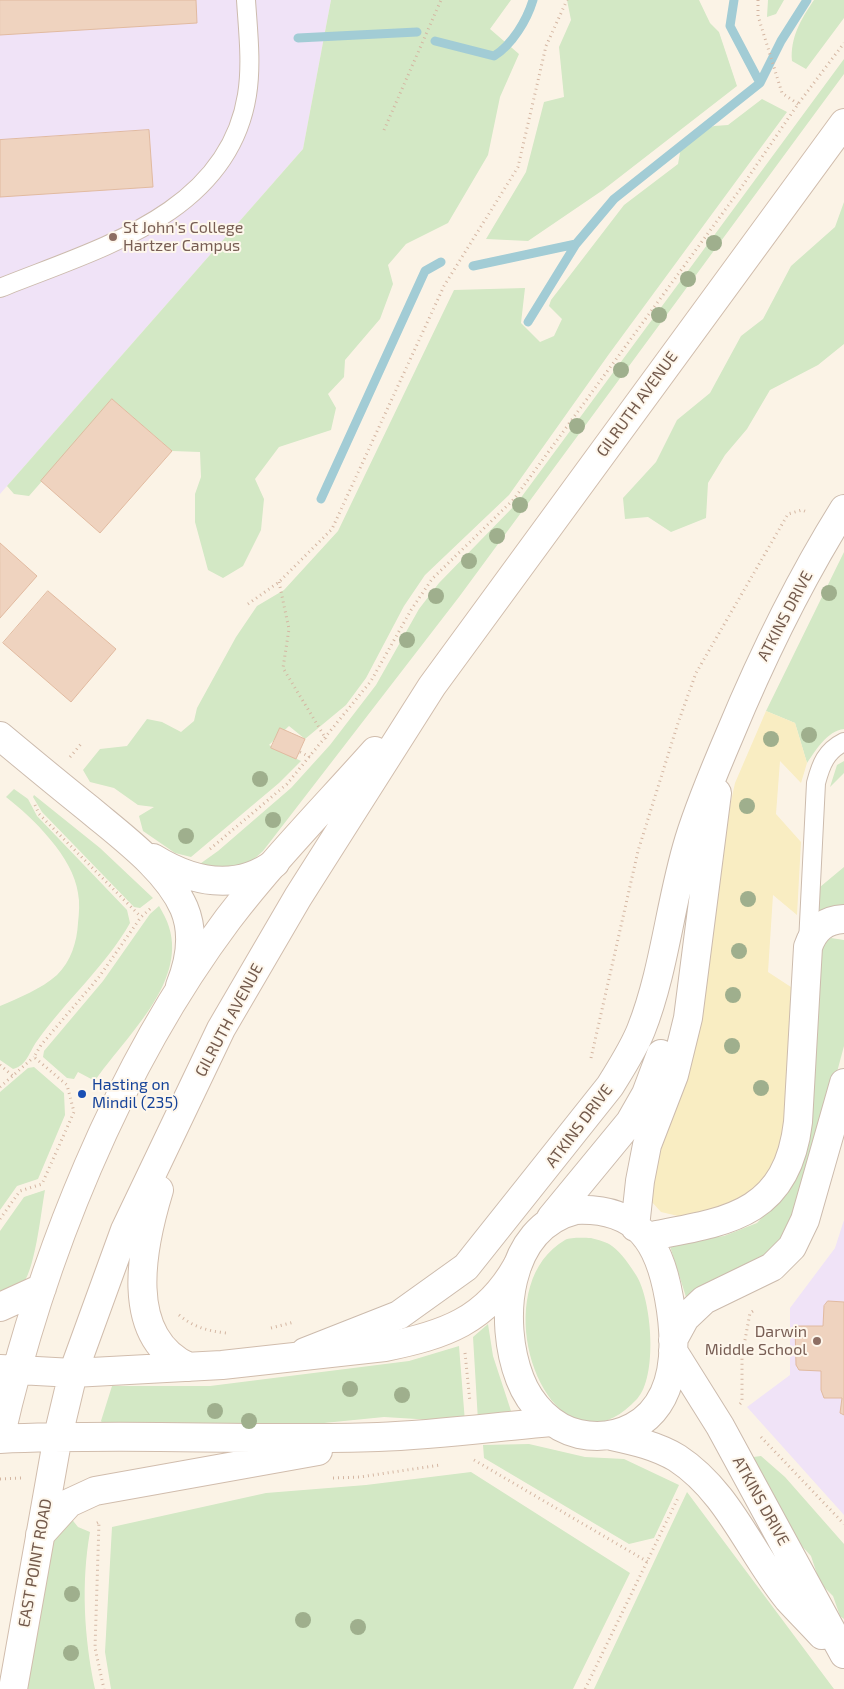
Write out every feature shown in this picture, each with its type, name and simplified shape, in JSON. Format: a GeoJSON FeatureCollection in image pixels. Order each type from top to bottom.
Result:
{"type":"FeatureCollection","features":[{"type":"Feature","properties":{"kind":"street","name":"GILRUTH AVENUE"},"geometry":{"type":"LineString","coordinates":[[58,1436],[73,1373],[125,1230],[221,1029],[288,913],[432,686],[844,123]]}},
{"type":"Feature","properties":{"kind":"street","name":"ATKINS DRIVE"},"geometry":{"type":"LineString","coordinates":[[293,1356],[400,1316],[466,1267],[605,1094],[628,1056],[647,1015],[689,840],[711,778],[748,688],[774,636],[840,516]]}},
{"type":"Feature","properties":{"kind":"street","name":"GILRUTH AVENUE"},"geometry":{"type":"LineString","coordinates":[[8,1370],[42,1288],[70,1209],[92,1158],[121,1098],[170,1008],[228,920],[276,862],[432,686]]}},
{"type":"Feature","properties":{"kind":"street","name":"ATKINS DRIVE"},"geometry":{"type":"LineString","coordinates":[[641,1232],[640,1181],[647,1145],[674,1075],[688,1018],[719,780],[733,726]]}},
{"type":"Feature","properties":{"kind":"street"},"geometry":{"type":"LineString","coordinates":[[0,736],[175,879],[187,918],[190,948],[183,978],[170,1008]]}},
{"type":"Feature","properties":{"kind":"street","name":"ATKINS DRIVE"},"geometry":{"type":"LineString","coordinates":[[462,1324],[503,1290],[543,1227],[624,1130],[641,1105],[656,1068],[670,1024],[681,965],[696,850],[711,778]]}},
{"type":"Feature","properties":{"kind":"street"},"geometry":{"type":"LineString","coordinates":[[175,879],[227,881],[264,872],[276,862]]}},
{"type":"Feature","properties":{"kind":"street"},"geometry":{"type":"LineString","coordinates":[[641,1232],[713,1224],[748,1211],[763,1199],[783,1173],[795,1145],[798,1122],[807,958],[811,938],[816,930],[833,920],[844,919]]}},
{"type":"Feature","properties":{"kind":"street"},"geometry":{"type":"LineString","coordinates":[[189,1367],[176,1361],[161,1347],[153,1335],[148,1320],[143,1279],[149,1223],[196,1080]]}},
{"type":"Feature","properties":{"kind":"street"},"geometry":{"type":"LineString","coordinates":[[673,1345],[685,1318],[704,1300],[772,1267],[792,1246],[805,1220],[844,1083]]}},
{"type":"Feature","properties":{"kind":"street"},"geometry":{"type":"LineString","coordinates":[[543,1227],[553,1218],[564,1213],[592,1210],[607,1211],[641,1232],[660,1264],[666,1282],[672,1317],[673,1345],[672,1370],[667,1389],[659,1404],[650,1415],[637,1425],[612,1436]]}},
{"type":"Feature","properties":{"kind":"street"},"geometry":{"type":"LineString","coordinates":[[517,1266],[511,1285],[509,1317],[516,1369],[523,1387],[551,1422]]}},
{"type":"Feature","properties":{"kind":"street"},"geometry":{"type":"LineString","coordinates":[[0,1307],[42,1288]]}},
{"type":"Feature","properties":{"kind":"street"},"geometry":{"type":"LineString","coordinates":[[462,1324],[393,1345],[189,1367],[73,1373],[8,1370],[0,1438],[58,1436],[380,1437],[551,1422]]}},
{"type":"Feature","properties":{"kind":"street","name":"ATKINS DRIVE"},"geometry":{"type":"LineString","coordinates":[[673,1345],[720,1426],[844,1654]]}},
{"type":"Feature","properties":{"kind":"street","name":"ATKINS DRIVE"},"geometry":{"type":"LineString","coordinates":[[551,1422],[564,1430],[581,1434],[612,1436],[648,1444],[671,1455],[691,1469],[722,1502],[788,1598],[844,1658]]}},
{"type":"Feature","properties":{"kind":"street","name":"EAST POINT ROAD"},"geometry":{"type":"LineString","coordinates":[[13,1689],[58,1436]]}},
{"type":"Feature","properties":{"kind":"street"},"geometry":{"type":"LineString","coordinates":[[40,1535],[59,1512],[82,1495],[94,1491],[370,1441],[380,1437]]}},
{"type":"Feature","properties":{"kind":"lane"},"geometry":{"type":"LineString","coordinates":[[0,288],[132,234],[181,205],[206,181],[230,146],[247,96],[250,66],[246,0]]}},
{"type":"Feature","properties":{"kind":"lane"},"geometry":{"type":"LineString","coordinates":[[807,958],[816,783],[822,762],[828,752],[844,742]]}},
{"type":"Feature","properties":{"kind":"path"},"geometry":{"type":"LineString","coordinates":[[384,130],[441,0]]}},
{"type":"Feature","properties":{"kind":"path"},"geometry":{"type":"LineString","coordinates":[[248,604],[279,582],[332,529],[444,286],[518,167],[546,46],[567,0]]}},
{"type":"Feature","properties":{"kind":"path"},"geometry":{"type":"LineString","coordinates":[[758,0],[758,16],[782,93],[798,104]]}},
{"type":"Feature","properties":{"kind":"path"},"geometry":{"type":"LineString","coordinates":[[0,1087],[34,1057],[41,1045],[99,977],[141,917],[175,879],[287,784],[326,739],[371,681],[411,610],[432,579],[514,499],[725,210],[798,104],[844,43]]}},
{"type":"Feature","properties":{"kind":"path"},"geometry":{"type":"LineString","coordinates":[[589,1066],[638,851],[696,673],[788,514],[802,510],[840,516]]}},
{"type":"Feature","properties":{"kind":"path"},"geometry":{"type":"LineString","coordinates":[[279,582],[289,629],[283,668],[326,739]]}},
{"type":"Feature","properties":{"kind":"path"},"geometry":{"type":"LineString","coordinates":[[300,752],[310,757]]}},
{"type":"Feature","properties":{"kind":"path"},"geometry":{"type":"LineString","coordinates":[[33,802],[39,814],[141,917]]}},
{"type":"Feature","properties":{"kind":"path"},"geometry":{"type":"LineString","coordinates":[[0,1219],[20,1190],[42,1184],[74,1112],[67,1086],[34,1057]]}},
{"type":"Feature","properties":{"kind":"path"},"geometry":{"type":"LineString","coordinates":[[0,1065],[13,1076]]}},
{"type":"Feature","properties":{"kind":"path"},"geometry":{"type":"LineString","coordinates":[[148,1320],[170,1308],[186,1321],[207,1331],[232,1334]]}},
{"type":"Feature","properties":{"kind":"path"},"geometry":{"type":"LineString","coordinates":[[720,1426],[742,1402],[742,1356],[750,1313],[757,1308]]}},
{"type":"Feature","properties":{"kind":"path"},"geometry":{"type":"LineString","coordinates":[[266,1329],[300,1321]]}},
{"type":"Feature","properties":{"kind":"path"},"geometry":{"type":"LineString","coordinates":[[462,1324],[475,1460]]}},
{"type":"Feature","properties":{"kind":"path"},"geometry":{"type":"LineString","coordinates":[[755,1431],[844,1524]]}},
{"type":"Feature","properties":{"kind":"path"},"geometry":{"type":"LineString","coordinates":[[465,1461],[475,1460],[648,1562]]}},
{"type":"Feature","properties":{"kind":"path"},"geometry":{"type":"LineString","coordinates":[[326,1478],[360,1477],[446,1464]]}},
{"type":"Feature","properties":{"kind":"path"},"geometry":{"type":"LineString","coordinates":[[586,1689],[691,1469]]}},
{"type":"Feature","properties":{"kind":"path"},"geometry":{"type":"LineString","coordinates":[[82,1495],[84,1524],[108,1520]]}},
{"type":"Feature","properties":{"kind":"path"},"geometry":{"type":"LineString","coordinates":[[99,1522],[95,1648],[104,1689]]}},
{"type":"Feature","properties":{"kind":"shaded area","name":"St John's College Hartzer Campus"},"geometry":{"type":"Polygon","coordinates":[[[0,0],[331,0],[303,149],[0,494],[0,0]]]}},
{"type":"Feature","properties":{"kind":"shaded area","name":"Darwin Middle School"},"geometry":{"type":"Polygon","coordinates":[[[844,1220],[844,1515],[747,1407],[790,1375],[790,1308],[835,1248],[844,1220]]]}},
{"type":"Feature","properties":{"kind":"green space"},"geometry":{"type":"Polygon","coordinates":[[[331,0],[511,0],[490,29],[519,54],[500,97],[488,155],[448,223],[406,244],[388,265],[393,284],[380,319],[345,360],[344,377],[328,394],[336,408],[331,430],[279,447],[255,479],[264,499],[261,530],[243,566],[223,578],[208,570],[195,522],[195,494],[201,477],[200,452],[172,451],[113,400],[29,496],[14,494],[7,486],[303,149],[331,0]]]}},
{"type":"Feature","properties":{"kind":"green space"},"geometry":{"type":"Polygon","coordinates":[[[567,0],[699,0],[710,23],[719,32],[737,86],[603,190],[528,241],[486,239],[526,172],[544,102],[564,97],[559,47],[571,20],[567,0]]]}},
{"type":"Feature","properties":{"kind":"green space"},"geometry":{"type":"Polygon","coordinates":[[[768,0],[784,0],[776,14],[767,17],[768,0]]]}},
{"type":"Feature","properties":{"kind":"green space"},"geometry":{"type":"Polygon","coordinates":[[[814,0],[844,0],[844,18],[806,69],[792,61],[793,44],[801,22],[814,0]]]}},
{"type":"Feature","properties":{"kind":"green space"},"geometry":{"type":"Polygon","coordinates":[[[844,59],[844,74],[459,597],[263,851],[246,865],[233,871],[197,866],[218,851],[291,788],[330,745],[376,685],[419,609],[439,583],[517,503],[844,59]]]}},
{"type":"Feature","properties":{"kind":"green space"},"geometry":{"type":"Polygon","coordinates":[[[762,99],[787,112],[609,354],[509,495],[425,575],[404,606],[366,678],[346,705],[305,739],[289,726],[269,745],[301,761],[279,783],[191,857],[175,853],[143,831],[139,816],[154,807],[138,805],[114,788],[90,782],[83,770],[100,749],[127,746],[147,719],[162,722],[181,732],[194,721],[197,708],[236,637],[257,606],[284,590],[338,531],[454,290],[525,288],[521,323],[540,342],[554,336],[562,319],[549,306],[551,300],[624,205],[678,164],[681,147],[696,133],[714,126],[728,125],[762,99]]]}},
{"type":"Feature","properties":{"kind":"green space"},"geometry":{"type":"Polygon","coordinates":[[[844,202],[844,344],[818,365],[770,390],[747,429],[725,455],[708,483],[706,518],[671,532],[648,517],[625,519],[623,498],[656,462],[677,420],[710,393],[741,336],[763,319],[791,266],[835,227],[844,202]]]}},
{"type":"Feature","properties":{"kind":"green space"},"geometry":{"type":"Polygon","coordinates":[[[844,552],[844,729],[827,737],[807,763],[795,723],[766,711],[844,552]]]}},
{"type":"Feature","properties":{"kind":"green space"},"geometry":{"type":"Polygon","coordinates":[[[844,761],[844,773],[830,787],[837,765],[844,761]]]}},
{"type":"Feature","properties":{"kind":"green space"},"geometry":{"type":"Polygon","coordinates":[[[14,789],[28,799],[37,816],[127,910],[130,923],[109,954],[48,1026],[22,1065],[13,1069],[0,1060],[0,1006],[37,989],[62,970],[75,944],[79,904],[75,879],[60,852],[39,827],[6,797],[14,789]]]}},
{"type":"Feature","properties":{"kind":"green space"},"geometry":{"type":"Polygon","coordinates":[[[34,795],[100,848],[153,898],[140,908],[134,907],[42,812],[33,797],[34,795]]]}},
{"type":"Feature","properties":{"kind":"green space"},"geometry":{"type":"Polygon","coordinates":[[[844,867],[844,912],[817,915],[820,887],[844,867]]]}},
{"type":"Feature","properties":{"kind":"green space"},"geometry":{"type":"Polygon","coordinates":[[[159,906],[169,927],[172,948],[169,969],[161,990],[149,1010],[95,1081],[78,1072],[74,1079],[67,1078],[43,1057],[44,1051],[103,981],[150,914],[159,906]]]}},
{"type":"Feature","properties":{"kind":"green space"},"geometry":{"type":"Polygon","coordinates":[[[831,938],[844,940],[844,1046],[819,1139],[785,1242],[764,1264],[701,1288],[686,1297],[669,1243],[724,1236],[757,1223],[785,1193],[819,947],[831,938]]]}},
{"type":"Feature","properties":{"kind":"green space"},"geometry":{"type":"Polygon","coordinates":[[[34,1067],[64,1093],[65,1115],[38,1179],[17,1186],[0,1210],[0,1092],[28,1068],[34,1067]]]}},
{"type":"Feature","properties":{"kind":"green space"},"geometry":{"type":"Polygon","coordinates":[[[45,1190],[37,1242],[30,1270],[20,1287],[0,1299],[0,1231],[24,1197],[45,1190]]]}},
{"type":"Feature","properties":{"kind":"green space"},"geometry":{"type":"Polygon","coordinates":[[[591,1238],[612,1246],[629,1264],[641,1287],[649,1319],[650,1357],[644,1388],[637,1399],[606,1421],[578,1420],[554,1403],[536,1373],[527,1337],[527,1299],[539,1265],[565,1240],[591,1238]]]}},
{"type":"Feature","properties":{"kind":"green space"},"geometry":{"type":"Polygon","coordinates":[[[488,1324],[493,1356],[512,1414],[478,1421],[473,1337],[488,1324]]]}},
{"type":"Feature","properties":{"kind":"green space"},"geometry":{"type":"Polygon","coordinates":[[[459,1346],[465,1422],[384,1417],[264,1429],[104,1425],[101,1421],[112,1386],[210,1386],[409,1361],[459,1346]]]}},
{"type":"Feature","properties":{"kind":"green space"},"geometry":{"type":"Polygon","coordinates":[[[529,1444],[585,1457],[624,1459],[679,1485],[654,1538],[629,1544],[484,1458],[483,1445],[529,1444]]]}},
{"type":"Feature","properties":{"kind":"green space"},"geometry":{"type":"Polygon","coordinates":[[[761,1456],[785,1477],[844,1544],[844,1619],[840,1616],[833,1596],[820,1583],[811,1556],[799,1543],[746,1458],[761,1456]]]}},
{"type":"Feature","properties":{"kind":"green space"},"geometry":{"type":"Polygon","coordinates":[[[471,1472],[630,1573],[573,1689],[111,1689],[105,1652],[112,1527],[266,1493],[366,1485],[471,1472]]]}},
{"type":"Feature","properties":{"kind":"green space"},"geometry":{"type":"Polygon","coordinates":[[[687,1492],[834,1689],[594,1689],[687,1492]]]}},
{"type":"Feature","properties":{"kind":"green space"},"geometry":{"type":"Polygon","coordinates":[[[66,1512],[78,1527],[90,1532],[85,1571],[85,1610],[88,1650],[95,1689],[24,1689],[48,1540],[66,1512]]]}},
{"type":"Feature","properties":{"kind":"sand"},"geometry":{"type":"Polygon","coordinates":[[[766,711],[795,723],[807,763],[801,783],[780,761],[776,814],[801,842],[797,915],[773,895],[768,972],[794,989],[784,1145],[759,1189],[711,1215],[678,1216],[661,1212],[650,1200],[660,1150],[675,1112],[687,1073],[723,838],[735,783],[766,711]]]}},
{"type":"Feature","properties":{"kind":"building"},"geometry":{"type":"Polygon","coordinates":[[[0,0],[196,0],[197,23],[0,35],[0,0]]]}},
{"type":"Feature","properties":{"kind":"building"},"geometry":{"type":"Polygon","coordinates":[[[149,130],[153,187],[0,197],[0,140],[149,130]]]}},
{"type":"Feature","properties":{"kind":"building"},"geometry":{"type":"Polygon","coordinates":[[[112,399],[172,451],[100,533],[41,481],[112,399]]]}},
{"type":"Feature","properties":{"kind":"building"},"geometry":{"type":"Polygon","coordinates":[[[0,543],[37,576],[0,618],[0,543]]]}},
{"type":"Feature","properties":{"kind":"building"},"geometry":{"type":"Polygon","coordinates":[[[48,591],[116,649],[71,702],[3,643],[48,591]]]}},
{"type":"Feature","properties":{"kind":"building"},"geometry":{"type":"Polygon","coordinates":[[[280,728],[305,739],[296,759],[271,748],[280,728]]]}},
{"type":"Feature","properties":{"kind":"building"},"geometry":{"type":"Polygon","coordinates":[[[828,1301],[844,1302],[844,1415],[840,1413],[842,1398],[824,1398],[821,1390],[821,1371],[799,1370],[796,1365],[795,1326],[823,1326],[824,1306],[828,1301]]]}},
{"type":"Feature","properties":{"kind":"waterway"},"geometry":{"type":"LineString","coordinates":[[435,41],[494,56],[513,39],[527,16],[533,0]]}},
{"type":"Feature","properties":{"kind":"waterway"},"geometry":{"type":"LineString","coordinates":[[734,0],[730,26],[760,83]]}},
{"type":"Feature","properties":{"kind":"waterway"},"geometry":{"type":"LineString","coordinates":[[528,322],[576,244],[614,199],[760,83],[781,41],[807,0]]}},
{"type":"Feature","properties":{"kind":"waterway"},"geometry":{"type":"LineString","coordinates":[[298,38],[417,32]]}},
{"type":"Feature","properties":{"kind":"waterway"},"geometry":{"type":"LineString","coordinates":[[473,266],[576,244]]}},
{"type":"Feature","properties":{"kind":"waterway"},"geometry":{"type":"LineString","coordinates":[[321,499],[425,271],[441,262]]}},
{"type":"Feature","properties":{"kind":"place","name":"St John's College Hartzer Campus"},"geometry":{"type":"Point","coordinates":[113,237]}},
{"type":"Feature","properties":{"kind":"place","name":"Hasting on Mindil (235)"},"geometry":{"type":"Point","coordinates":[82,1094]}},
{"type":"Feature","properties":{"kind":"place","name":"Darwin Middle School"},"geometry":{"type":"Point","coordinates":[817,1341]}}]}
